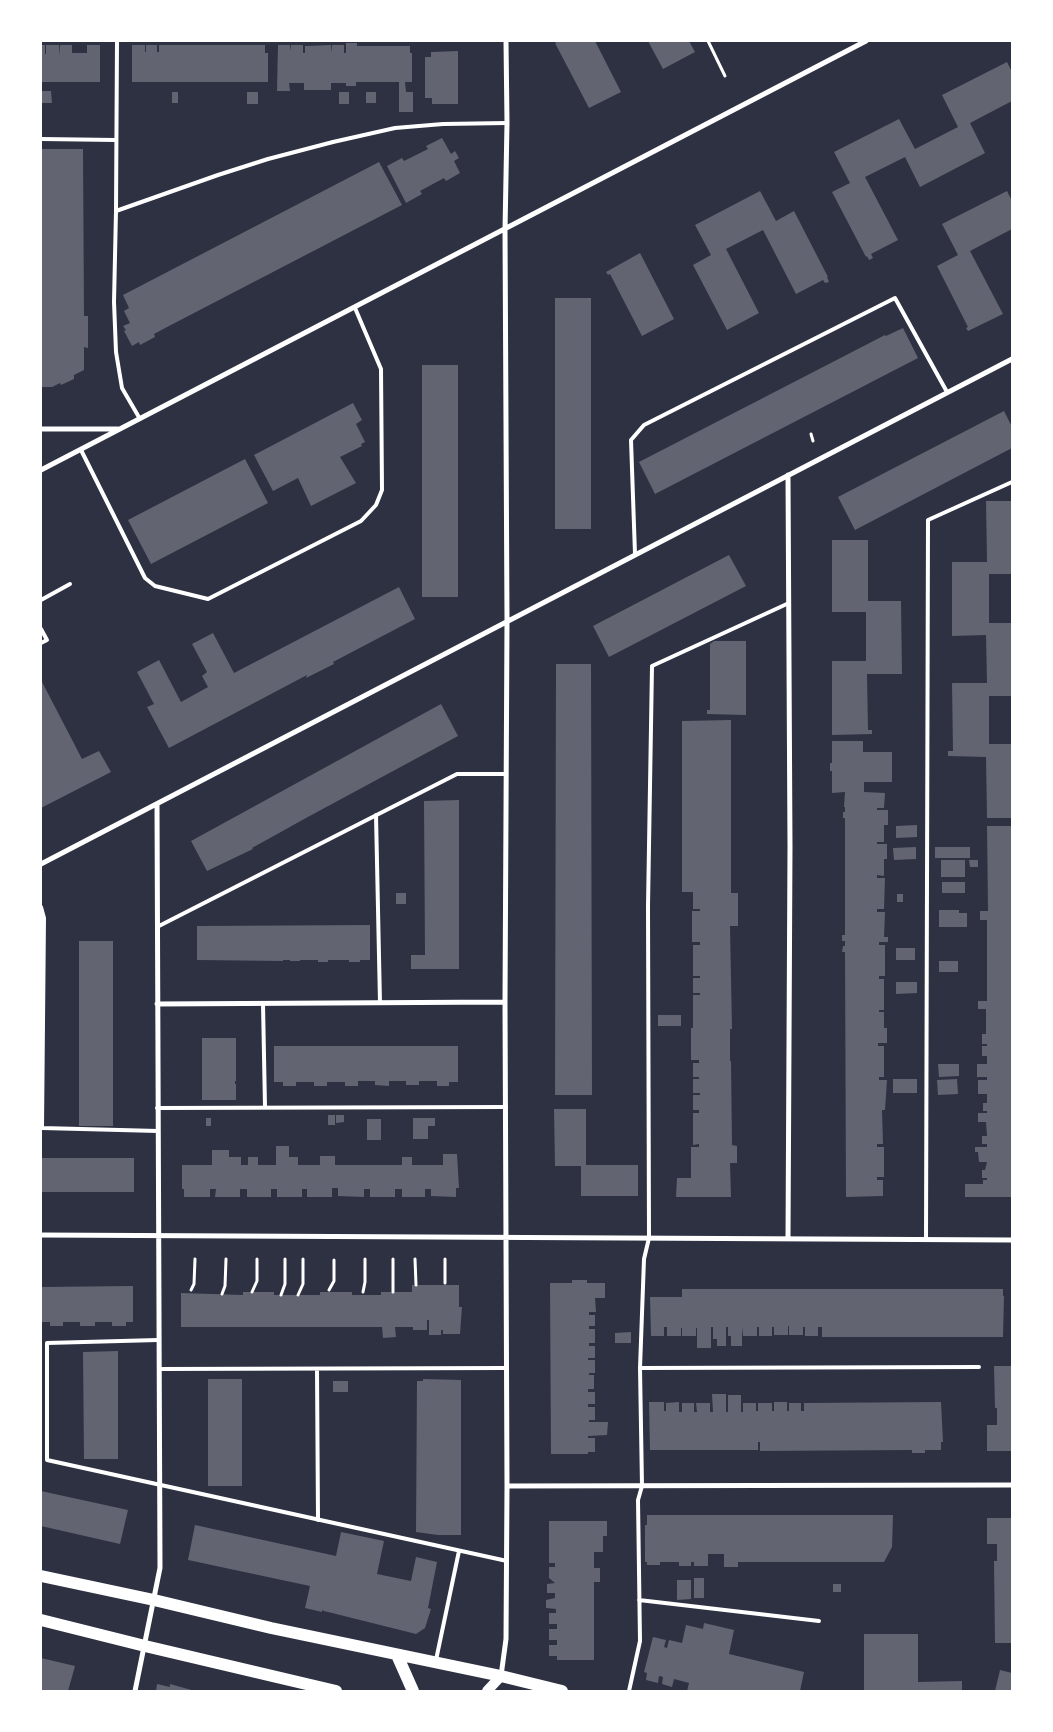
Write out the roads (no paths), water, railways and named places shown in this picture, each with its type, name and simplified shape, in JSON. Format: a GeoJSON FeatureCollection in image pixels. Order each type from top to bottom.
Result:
{"type":"FeatureCollection","features":[{"type":"Feature","properties":{"kind":"main road"},"geometry":{"type":"LineString","coordinates":[[41,1576],[562,1691]]}},
{"type":"Feature","properties":{"kind":"main road"},"geometry":{"type":"LineString","coordinates":[[41,1620],[336,1691]]}},
{"type":"Feature","properties":{"kind":"main road"},"geometry":{"type":"LineString","coordinates":[[397,1655],[413,1691]]}},
{"type":"Feature","properties":{"kind":"main road"},"geometry":{"type":"LineString","coordinates":[[487,1691],[501,1676]]}},
{"type":"Feature","properties":{"kind":"street"},"geometry":{"type":"LineString","coordinates":[[501,1676],[506,1639],[507,1561],[505,1002],[507,621],[506,41]]}},
{"type":"Feature","properties":{"kind":"street"},"geometry":{"type":"LineString","coordinates":[[41,470],[866,41]]}},
{"type":"Feature","properties":{"kind":"street"},"geometry":{"type":"LineString","coordinates":[[41,864],[1012,359]]}},
{"type":"Feature","properties":{"kind":"street"},"geometry":{"type":"LineString","coordinates":[[41,429],[120,429]]}},
{"type":"Feature","properties":{"kind":"street"},"geometry":{"type":"LineString","coordinates":[[788,474],[790,847],[788,1239]]}},
{"type":"Feature","properties":{"kind":"street"},"geometry":{"type":"LineString","coordinates":[[135,1691],[160,1568],[158,1485],[157,804]]}},
{"type":"Feature","properties":{"kind":"street"},"geometry":{"type":"LineString","coordinates":[[157,1004],[505,1002]]}},
{"type":"Feature","properties":{"kind":"street"},"geometry":{"type":"LineString","coordinates":[[41,1235],[1012,1240]]}},
{"type":"Feature","properties":{"kind":"street"},"geometry":{"type":"LineString","coordinates":[[507,1486],[1012,1485]]}},
{"type":"Feature","properties":{"kind":"lane"},"geometry":{"type":"LineString","coordinates":[[116,41],[114,302],[116,352],[122,388],[140,418]]}},
{"type":"Feature","properties":{"kind":"lane"},"geometry":{"type":"LineString","coordinates":[[116,211],[268,159],[395,128],[443,124],[507,124]]}},
{"type":"Feature","properties":{"kind":"lane"},"geometry":{"type":"LineString","coordinates":[[41,139],[116,140]]}},
{"type":"Feature","properties":{"kind":"lane"},"geometry":{"type":"LineString","coordinates":[[635,554],[631,440],[644,425],[895,298],[947,392]]}},
{"type":"Feature","properties":{"kind":"lane"},"geometry":{"type":"LineString","coordinates":[[81,450],[145,578],[155,586],[208,599],[361,521],[376,505],[382,490],[381,369],[354,308]]}},
{"type":"Feature","properties":{"kind":"lane"},"geometry":{"type":"LineString","coordinates":[[926,1239],[928,520],[1012,482]]}},
{"type":"Feature","properties":{"kind":"lane"},"geometry":{"type":"LineString","coordinates":[[41,600],[70,584]]}},
{"type":"Feature","properties":{"kind":"lane"},"geometry":{"type":"LineString","coordinates":[[629,1691],[640,1641],[638,1500],[642,1486],[640,1368],[644,1259],[649,1238],[648,906],[652,666],[789,603]]}},
{"type":"Feature","properties":{"kind":"lane"},"geometry":{"type":"LineString","coordinates":[[41,629],[47,640],[41,643]]}},
{"type":"Feature","properties":{"kind":"lane"},"geometry":{"type":"LineString","coordinates":[[157,927],[456,774],[506,774]]}},
{"type":"Feature","properties":{"kind":"lane"},"geometry":{"type":"LineString","coordinates":[[376,815],[380,1003]]}},
{"type":"Feature","properties":{"kind":"lane"},"geometry":{"type":"LineString","coordinates":[[41,907],[44,918],[42,1128],[158,1131]]}},
{"type":"Feature","properties":{"kind":"lane"},"geometry":{"type":"LineString","coordinates":[[264,1004],[264,1107]]}},
{"type":"Feature","properties":{"kind":"lane"},"geometry":{"type":"LineString","coordinates":[[157,1108],[506,1107]]}},
{"type":"Feature","properties":{"kind":"lane"},"geometry":{"type":"LineString","coordinates":[[47,1460],[47,1343],[158,1340]]}},
{"type":"Feature","properties":{"kind":"lane"},"geometry":{"type":"LineString","coordinates":[[640,1368],[980,1367]]}},
{"type":"Feature","properties":{"kind":"lane"},"geometry":{"type":"LineString","coordinates":[[158,1369],[506,1368]]}},
{"type":"Feature","properties":{"kind":"lane"},"geometry":{"type":"LineString","coordinates":[[317,1369],[318,1520]]}},
{"type":"Feature","properties":{"kind":"lane"},"geometry":{"type":"LineString","coordinates":[[41,1392],[47,1392]]}},
{"type":"Feature","properties":{"kind":"lane"},"geometry":{"type":"LineString","coordinates":[[41,1458],[507,1561]]}},
{"type":"Feature","properties":{"kind":"lane"},"geometry":{"type":"LineString","coordinates":[[436,1662],[459,1551]]}},
{"type":"Feature","properties":{"kind":"lane"},"geometry":{"type":"LineString","coordinates":[[639,1600],[819,1621]]}}]}
